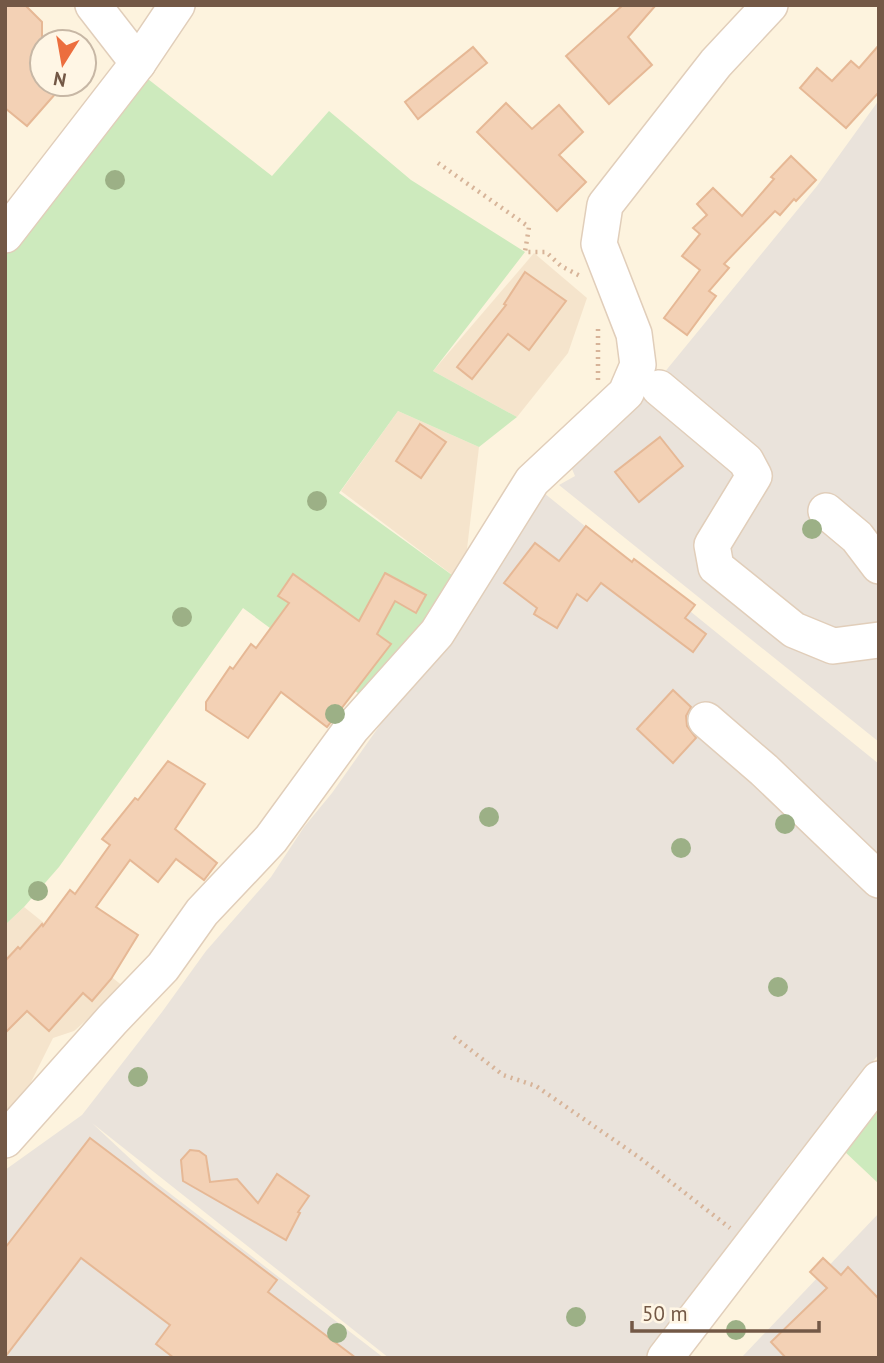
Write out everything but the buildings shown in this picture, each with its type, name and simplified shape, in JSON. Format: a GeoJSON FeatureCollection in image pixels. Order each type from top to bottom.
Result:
{"type":"FeatureCollection","features":[{"type":"Feature","properties":{"kind":"street"},"geometry":{"type":"LineString","coordinates":[[93,5],[138,63]]}},
{"type":"Feature","properties":{"kind":"street"},"geometry":{"type":"LineString","coordinates":[[5,235],[138,63],[177,5]]}},
{"type":"Feature","properties":{"kind":"street"},"geometry":{"type":"LineString","coordinates":[[5,1140],[163,967],[202,912],[271,839],[352,728],[437,633],[532,481],[626,393],[638,365],[634,334],[599,244],[605,205],[716,64],[770,5]]}},
{"type":"Feature","properties":{"kind":"street"},"geometry":{"type":"LineString","coordinates":[[659,388],[746,461],[754,475],[712,545],[716,567],[794,631],[833,646],[879,640]]}},
{"type":"Feature","properties":{"kind":"street"},"geometry":{"type":"LineString","coordinates":[[826,511],[857,537],[879,566]]}},
{"type":"Feature","properties":{"kind":"street"},"geometry":{"type":"LineString","coordinates":[[706,720],[879,880]]}},
{"type":"Feature","properties":{"kind":"street"},"geometry":{"type":"LineString","coordinates":[[665,1358],[879,1079]]}},
{"type":"Feature","properties":{"kind":"path"},"geometry":{"type":"LineString","coordinates":[[438,163],[529,227],[526,252],[546,252],[561,266],[582,277]]}},
{"type":"Feature","properties":{"kind":"path"},"geometry":{"type":"LineString","coordinates":[[596,423],[598,318]]}},
{"type":"Feature","properties":{"kind":"path"},"geometry":{"type":"LineString","coordinates":[[454,1037],[503,1075],[536,1086],[628,1150],[752,1246]]}},
{"type":"Feature","properties":{"kind":"shaded area"},"geometry":{"type":"Polygon","coordinates":[[[879,100],[879,742],[559,485],[575,476],[569,462],[598,443],[650,390],[817,186],[879,100]]]}},
{"type":"Feature","properties":{"kind":"shaded area"},"geometry":{"type":"Polygon","coordinates":[[[534,253],[587,298],[568,353],[517,417],[433,371],[534,253]]]}},
{"type":"Feature","properties":{"kind":"shaded area"},"geometry":{"type":"Polygon","coordinates":[[[398,411],[479,447],[463,583],[341,491],[398,411]]]}},
{"type":"Feature","properties":{"kind":"shaded area"},"geometry":{"type":"Polygon","coordinates":[[[544,493],[879,764],[879,1054],[788,1166],[648,1358],[389,1358],[92,1123],[155,1182],[384,1358],[5,1358],[5,1170],[82,1115],[206,951],[271,877],[544,493]]]}},
{"type":"Feature","properties":{"kind":"shaded area"},"geometry":{"type":"Polygon","coordinates":[[[24,907],[124,987],[74,1031],[53,1038],[20,1104],[5,1125],[5,925],[24,907]]]}},
{"type":"Feature","properties":{"kind":"shaded area"},"geometry":{"type":"Polygon","coordinates":[[[879,1213],[879,1358],[741,1358],[879,1213]]]}},
{"type":"Feature","properties":{"kind":"green space"},"geometry":{"type":"Polygon","coordinates":[[[130,65],[272,176],[329,111],[411,180],[525,252],[433,371],[517,417],[479,447],[398,411],[339,493],[463,583],[362,696],[243,608],[59,867],[5,925],[5,230],[130,65]]]}},
{"type":"Feature","properties":{"kind":"green space"},"geometry":{"type":"Polygon","coordinates":[[[879,1098],[879,1184],[843,1150],[879,1098]]]}}]}
